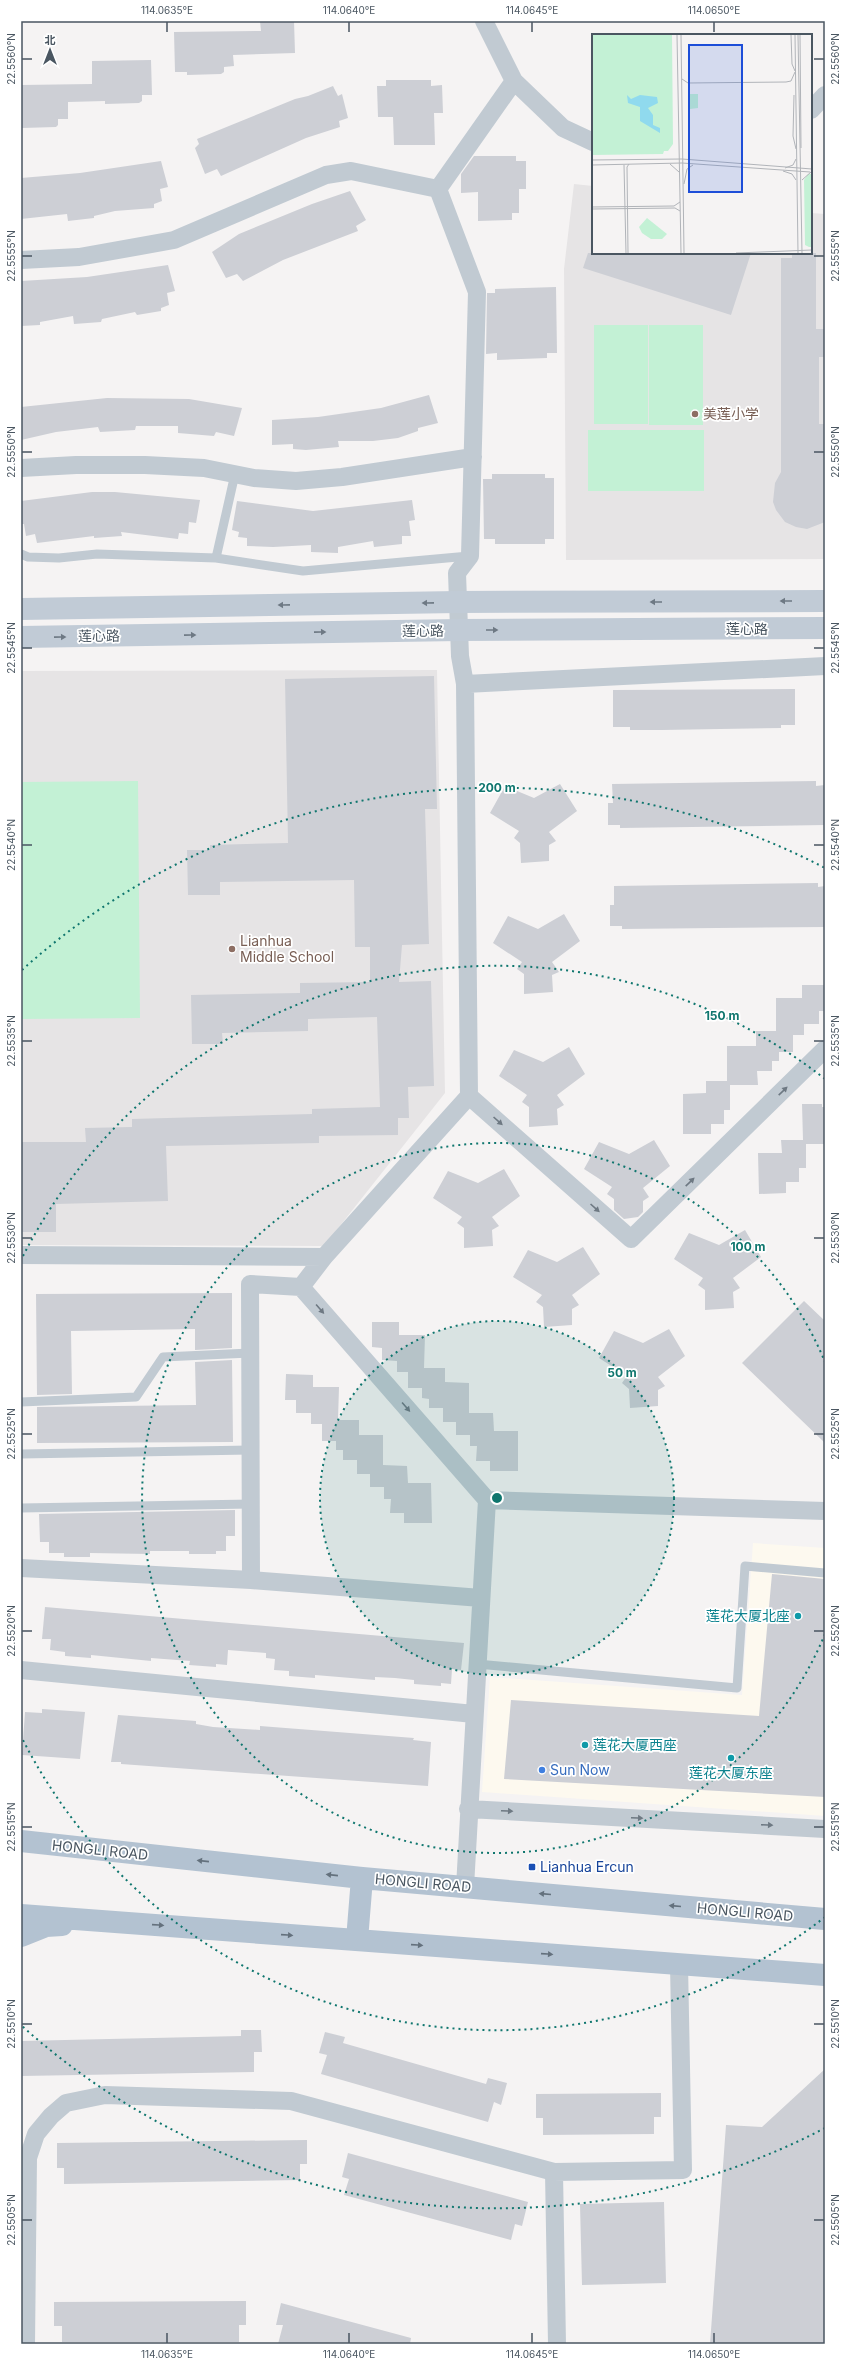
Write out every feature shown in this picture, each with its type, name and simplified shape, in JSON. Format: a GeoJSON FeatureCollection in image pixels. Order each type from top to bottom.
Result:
{"type":"FeatureCollection","features":[{"type":"Feature","properties":{"kind":"main road","name":"莲心路"},"geometry":{"type":"LineString","coordinates":[[21,609],[458,602],[825,601]]}},
{"type":"Feature","properties":{"kind":"main road","name":"莲心路"},"geometry":{"type":"LineString","coordinates":[[21,638],[459,630],[825,628]]}},
{"type":"Feature","properties":{"kind":"main road"},"geometry":{"type":"LineString","coordinates":[[21,1826],[48,1836],[111,1852]]}},
{"type":"Feature","properties":{"kind":"main road","name":"HONGLI ROAD"},"geometry":{"type":"LineString","coordinates":[[21,1841],[111,1852],[362,1878],[825,1918]]}},
{"type":"Feature","properties":{"kind":"main road"},"geometry":{"type":"LineString","coordinates":[[357,1940],[362,1878]]}},
{"type":"Feature","properties":{"kind":"main road"},"geometry":{"type":"LineString","coordinates":[[21,1915],[825,1975]]}},
{"type":"Feature","properties":{"kind":"main road"},"geometry":{"type":"LineString","coordinates":[[21,1936],[46,1926],[125,1923]]}},
{"type":"Feature","properties":{"kind":"street"},"geometry":{"type":"LineString","coordinates":[[484,21],[514,81],[563,128],[592,142]]}},
{"type":"Feature","properties":{"kind":"street"},"geometry":{"type":"LineString","coordinates":[[438,190],[514,81]]}},
{"type":"Feature","properties":{"kind":"street"},"geometry":{"type":"LineString","coordinates":[[812,109],[825,95]]}},
{"type":"Feature","properties":{"kind":"street"},"geometry":{"type":"LineString","coordinates":[[21,260],[78,257],[174,240],[326,175],[351,171],[438,190]]}},
{"type":"Feature","properties":{"kind":"street"},"geometry":{"type":"LineString","coordinates":[[301,1287],[324,1258],[469,1096],[465,684],[460,656],[457,573],[470,556],[477,292],[438,190]]}},
{"type":"Feature","properties":{"kind":"street"},"geometry":{"type":"LineString","coordinates":[[21,468],[76,465],[145,465],[204,468],[235,474],[296,481],[342,477],[473,457]]}},
{"type":"Feature","properties":{"kind":"street"},"geometry":{"type":"LineString","coordinates":[[465,684],[825,666]]}},
{"type":"Feature","properties":{"kind":"street"},"geometry":{"type":"LineString","coordinates":[[469,1096],[631,1239],[825,1049]]}},
{"type":"Feature","properties":{"kind":"street"},"geometry":{"type":"LineString","coordinates":[[21,1255],[324,1258]]}},
{"type":"Feature","properties":{"kind":"street"},"geometry":{"type":"LineString","coordinates":[[251,1580],[250,1284],[301,1287],[487,1500],[468,1809],[465,1887]]}},
{"type":"Feature","properties":{"kind":"street"},"geometry":{"type":"LineString","coordinates":[[487,1500],[825,1511]]}},
{"type":"Feature","properties":{"kind":"street"},"geometry":{"type":"LineString","coordinates":[[21,1568],[251,1580],[481,1598]]}},
{"type":"Feature","properties":{"kind":"street"},"geometry":{"type":"LineString","coordinates":[[21,1670],[474,1714]]}},
{"type":"Feature","properties":{"kind":"street"},"geometry":{"type":"LineString","coordinates":[[468,1809],[825,1829]]}},
{"type":"Feature","properties":{"kind":"street"},"geometry":{"type":"LineString","coordinates":[[26,2344],[28,2158],[36,2134],[51,2116],[66,2103],[105,2095],[291,2101],[554,2172],[683,2170],[678,1964]]}},
{"type":"Feature","properties":{"kind":"street"},"geometry":{"type":"LineString","coordinates":[[554,2172],[557,2344]]}},
{"type":"Feature","properties":{"kind":"lane"},"geometry":{"type":"LineString","coordinates":[[216,558],[235,474]]}},
{"type":"Feature","properties":{"kind":"lane"},"geometry":{"type":"LineString","coordinates":[[21,554],[28,557],[59,558],[97,554],[216,558],[303,571],[470,556]]}},
{"type":"Feature","properties":{"kind":"lane"},"geometry":{"type":"LineString","coordinates":[[21,1402],[136,1397],[163,1357],[250,1353]]}},
{"type":"Feature","properties":{"kind":"lane"},"geometry":{"type":"LineString","coordinates":[[21,1454],[250,1450]]}},
{"type":"Feature","properties":{"kind":"lane"},"geometry":{"type":"LineString","coordinates":[[21,1508],[251,1504]]}},
{"type":"Feature","properties":{"kind":"lane"},"geometry":{"type":"LineString","coordinates":[[477,1664],[736,1688],[745,1566],[825,1573]]}},
{"type":"Feature","properties":{"kind":"shaded area","name":"美莲小学"},"geometry":{"type":"Polygon","coordinates":[[[574,184],[592,186],[592,254],[812,254],[812,213],[825,214],[825,559],[566,560],[564,269],[574,184]]]}},
{"type":"Feature","properties":{"kind":"shaded area","name":"Lianhua Middle School"},"geometry":{"type":"Polygon","coordinates":[[[437,670],[445,1093],[324,1246],[21,1245],[21,671],[437,670]]]}},
{"type":"Feature","properties":{"kind":"shaded area"},"geometry":{"type":"Polygon","coordinates":[[[753,1543],[825,1548],[825,1816],[482,1792],[490,1677],[742,1695],[753,1543]]]}},
{"type":"Feature","properties":{"kind":"green space"},"geometry":{"type":"Polygon","coordinates":[[[594,325],[648,325],[648,424],[594,424],[594,325]]]}},
{"type":"Feature","properties":{"kind":"green space"},"geometry":{"type":"Polygon","coordinates":[[[649,325],[703,325],[703,425],[649,425],[649,325]]]}},
{"type":"Feature","properties":{"kind":"green space"},"geometry":{"type":"Polygon","coordinates":[[[588,430],[704,430],[704,491],[588,491],[588,430]]]}},
{"type":"Feature","properties":{"kind":"green space"},"geometry":{"type":"Polygon","coordinates":[[[138,781],[140,1018],[21,1019],[21,782],[138,781]]]}},
{"type":"Feature","properties":{"kind":"building"},"geometry":{"type":"Polygon","coordinates":[[[260,21],[294,21],[295,53],[233,55],[234,66],[224,67],[224,72],[221,74],[187,75],[187,72],[175,72],[174,32],[261,31],[260,21]]]}},
{"type":"Feature","properties":{"kind":"building"},"geometry":{"type":"Polygon","coordinates":[[[151,60],[152,95],[142,95],[142,101],[139,103],[105,104],[105,101],[68,102],[68,119],[58,119],[58,125],[56,127],[22,128],[21,85],[92,84],[92,61],[151,60]]]}},
{"type":"Feature","properties":{"kind":"building"},"geometry":{"type":"Polygon","coordinates":[[[386,80],[431,80],[431,86],[442,85],[443,113],[434,113],[435,145],[394,145],[393,117],[378,117],[377,86],[386,86],[386,80]]]}},
{"type":"Feature","properties":{"kind":"building"},"geometry":{"type":"Polygon","coordinates":[[[333,86],[338,96],[342,94],[348,118],[339,121],[340,127],[306,138],[221,176],[217,169],[205,174],[195,148],[199,144],[197,139],[295,99],[308,96],[333,86]]]}},
{"type":"Feature","properties":{"kind":"building"},"geometry":{"type":"Polygon","coordinates":[[[474,156],[516,156],[516,161],[526,161],[526,189],[519,189],[519,213],[512,213],[512,220],[478,221],[478,192],[461,193],[461,174],[474,156]]]}},
{"type":"Feature","properties":{"kind":"building"},"geometry":{"type":"Polygon","coordinates":[[[161,161],[168,187],[160,189],[162,201],[154,204],[154,208],[115,211],[94,216],[94,218],[68,221],[67,214],[21,219],[21,178],[80,173],[161,161]]]}},
{"type":"Feature","properties":{"kind":"building"},"geometry":{"type":"Polygon","coordinates":[[[350,191],[366,220],[356,226],[358,231],[283,260],[243,281],[237,274],[226,278],[212,252],[239,234],[312,204],[350,191]]]}},
{"type":"Feature","properties":{"kind":"building"},"geometry":{"type":"Polygon","coordinates":[[[588,253],[751,254],[731,315],[583,268],[588,253]]]}},
{"type":"Feature","properties":{"kind":"building"},"geometry":{"type":"Polygon","coordinates":[[[816,253],[816,329],[825,329],[825,357],[819,357],[819,424],[825,424],[825,522],[807,529],[796,527],[785,522],[776,510],[773,502],[775,483],[781,472],[781,258],[792,258],[792,254],[816,253]]]}},
{"type":"Feature","properties":{"kind":"building"},"geometry":{"type":"Polygon","coordinates":[[[168,265],[175,291],[167,293],[169,305],[161,308],[161,311],[137,315],[135,312],[102,319],[101,322],[74,324],[73,316],[40,322],[40,325],[21,326],[21,281],[87,277],[168,265]]]}},
{"type":"Feature","properties":{"kind":"building"},"geometry":{"type":"Polygon","coordinates":[[[556,287],[557,353],[547,353],[547,358],[497,360],[497,353],[486,354],[487,293],[495,293],[495,289],[556,287]]]}},
{"type":"Feature","properties":{"kind":"building"},"geometry":{"type":"Polygon","coordinates":[[[429,395],[438,423],[418,428],[418,431],[398,438],[373,441],[338,441],[339,447],[306,450],[293,449],[293,444],[272,445],[272,420],[318,417],[381,408],[429,395]]]}},
{"type":"Feature","properties":{"kind":"building"},"geometry":{"type":"Polygon","coordinates":[[[107,398],[189,399],[242,408],[234,436],[216,432],[214,436],[178,433],[178,426],[136,426],[135,430],[100,432],[98,427],[56,432],[21,440],[21,407],[107,398]]]}},
{"type":"Feature","properties":{"kind":"building"},"geometry":{"type":"Polygon","coordinates":[[[492,474],[545,474],[545,478],[554,478],[554,539],[545,539],[545,544],[495,544],[495,539],[484,539],[483,479],[492,479],[492,474]]]}},
{"type":"Feature","properties":{"kind":"building"},"geometry":{"type":"Polygon","coordinates":[[[92,492],[115,492],[200,500],[196,523],[189,522],[188,534],[179,533],[178,539],[121,532],[122,536],[94,538],[94,536],[37,543],[35,534],[26,536],[24,524],[21,524],[21,501],[92,492]]]}},
{"type":"Feature","properties":{"kind":"building"},"geometry":{"type":"Polygon","coordinates":[[[412,500],[415,520],[409,521],[411,536],[402,536],[402,544],[374,547],[373,541],[338,547],[338,553],[311,552],[311,545],[273,547],[247,546],[247,538],[238,537],[239,532],[232,530],[237,501],[313,511],[412,500]]]}},
{"type":"Feature","properties":{"kind":"building"},"geometry":{"type":"Polygon","coordinates":[[[434,676],[437,809],[425,809],[429,944],[402,945],[399,982],[431,981],[434,1086],[408,1087],[409,1118],[398,1118],[398,1135],[319,1136],[319,1143],[166,1146],[168,1201],[56,1204],[56,1232],[21,1232],[21,1142],[86,1142],[85,1128],[132,1127],[132,1119],[312,1114],[312,1109],[380,1107],[377,1017],[308,1019],[308,1031],[222,1033],[223,1044],[192,1044],[191,995],[300,993],[300,983],[370,982],[370,947],[355,947],[354,880],[220,882],[220,895],[188,895],[187,850],[210,850],[210,845],[288,843],[285,679],[434,676]]]}},
{"type":"Feature","properties":{"kind":"building"},"geometry":{"type":"Polygon","coordinates":[[[795,689],[795,725],[781,725],[781,728],[630,730],[630,727],[613,727],[613,690],[795,689]]]}},
{"type":"Feature","properties":{"kind":"building"},"geometry":{"type":"Polygon","coordinates":[[[816,781],[816,786],[825,785],[825,825],[620,828],[620,825],[608,825],[608,803],[613,803],[612,784],[816,781]]]}},
{"type":"Feature","properties":{"kind":"building"},"geometry":{"type":"Polygon","coordinates":[[[560,784],[577,811],[549,832],[556,841],[549,845],[549,861],[521,863],[520,843],[514,838],[519,831],[490,813],[505,786],[534,798],[560,784]]]}},
{"type":"Feature","properties":{"kind":"building"},"geometry":{"type":"Polygon","coordinates":[[[818,883],[818,887],[825,886],[825,927],[622,929],[622,926],[610,926],[610,905],[614,905],[614,886],[818,883]]]}},
{"type":"Feature","properties":{"kind":"building"},"geometry":{"type":"Polygon","coordinates":[[[564,914],[580,941],[552,962],[559,972],[552,975],[553,992],[524,994],[524,974],[517,969],[522,962],[493,943],[508,916],[538,929],[564,914]]]}},
{"type":"Feature","properties":{"kind":"building"},"geometry":{"type":"Polygon","coordinates":[[[802,985],[825,985],[825,1011],[819,1011],[819,1024],[804,1024],[804,1035],[793,1035],[793,1052],[779,1052],[779,1061],[772,1061],[772,1071],[757,1071],[758,1085],[730,1085],[730,1110],[724,1110],[724,1124],[711,1124],[711,1134],[683,1134],[683,1094],[706,1093],[706,1081],[727,1081],[727,1046],[756,1046],[756,1031],[776,1031],[776,998],[802,998],[802,985]]]}},
{"type":"Feature","properties":{"kind":"building"},"geometry":{"type":"Polygon","coordinates":[[[569,1047],[585,1074],[557,1095],[564,1105],[557,1109],[558,1125],[529,1127],[529,1107],[522,1102],[527,1095],[499,1076],[514,1050],[543,1062],[569,1047]]]}},
{"type":"Feature","properties":{"kind":"building"},"geometry":{"type":"Polygon","coordinates":[[[802,1104],[822,1104],[822,1107],[825,1107],[825,1144],[806,1144],[806,1168],[799,1168],[799,1182],[786,1182],[786,1193],[759,1194],[758,1153],[782,1153],[781,1140],[803,1140],[802,1104]]]}},
{"type":"Feature","properties":{"kind":"building"},"geometry":{"type":"Polygon","coordinates":[[[654,1140],[670,1166],[643,1188],[649,1197],[643,1201],[643,1212],[638,1217],[624,1219],[614,1210],[614,1199],[607,1194],[612,1187],[584,1169],[599,1142],[629,1154],[654,1140]]]}},
{"type":"Feature","properties":{"kind":"building"},"geometry":{"type":"Polygon","coordinates":[[[504,1169],[520,1196],[492,1217],[499,1226],[492,1230],[493,1246],[464,1248],[464,1228],[457,1223],[462,1217],[433,1198],[448,1171],[478,1183],[504,1169]]]}},
{"type":"Feature","properties":{"kind":"building"},"geometry":{"type":"Polygon","coordinates":[[[745,1230],[761,1257],[733,1278],[740,1288],[733,1292],[734,1308],[705,1310],[705,1290],[698,1285],[703,1278],[674,1259],[689,1233],[719,1245],[745,1230]]]}},
{"type":"Feature","properties":{"kind":"building"},"geometry":{"type":"Polygon","coordinates":[[[583,1247],[600,1274],[572,1295],[579,1305],[572,1309],[572,1325],[544,1327],[543,1307],[536,1302],[542,1295],[513,1277],[528,1250],[557,1262],[583,1247]]]}},
{"type":"Feature","properties":{"kind":"building"},"geometry":{"type":"Polygon","coordinates":[[[232,1293],[232,1348],[195,1350],[195,1329],[71,1331],[72,1394],[37,1395],[36,1294],[232,1293]]]}},
{"type":"Feature","properties":{"kind":"building"},"geometry":{"type":"Polygon","coordinates":[[[804,1301],[825,1321],[825,1443],[742,1363],[804,1301]]]}},
{"type":"Feature","properties":{"kind":"building"},"geometry":{"type":"Polygon","coordinates":[[[372,1322],[399,1322],[399,1335],[425,1335],[424,1368],[445,1368],[445,1382],[469,1383],[469,1413],[493,1413],[494,1431],[518,1431],[518,1471],[490,1471],[490,1461],[476,1461],[477,1446],[470,1446],[470,1435],[456,1435],[456,1422],[443,1422],[443,1408],[429,1408],[429,1399],[422,1398],[422,1388],[408,1388],[408,1372],[397,1372],[397,1361],[382,1360],[382,1348],[372,1347],[372,1322]]]}},
{"type":"Feature","properties":{"kind":"building"},"geometry":{"type":"Polygon","coordinates":[[[669,1329],[685,1356],[658,1377],[665,1386],[658,1390],[658,1406],[630,1408],[629,1389],[622,1383],[627,1376],[599,1358],[614,1331],[643,1343],[669,1329]]]}},
{"type":"Feature","properties":{"kind":"building"},"geometry":{"type":"Polygon","coordinates":[[[232,1360],[233,1442],[37,1443],[37,1407],[196,1405],[195,1362],[232,1360]]]}},
{"type":"Feature","properties":{"kind":"building"},"geometry":{"type":"Polygon","coordinates":[[[286,1374],[313,1375],[313,1387],[339,1387],[338,1420],[359,1420],[359,1435],[383,1435],[383,1465],[407,1466],[408,1483],[431,1483],[432,1523],[404,1523],[404,1513],[390,1513],[391,1499],[384,1499],[384,1487],[370,1487],[370,1474],[357,1474],[357,1460],[343,1460],[343,1450],[336,1450],[336,1441],[322,1441],[322,1424],[311,1424],[311,1413],[296,1413],[296,1400],[285,1400],[286,1374]]]}},
{"type":"Feature","properties":{"kind":"building"},"geometry":{"type":"Polygon","coordinates":[[[235,1510],[235,1536],[226,1536],[226,1551],[216,1551],[216,1554],[189,1554],[189,1551],[150,1551],[150,1554],[90,1553],[90,1557],[64,1557],[64,1553],[49,1553],[49,1542],[40,1542],[39,1514],[235,1510]]]}},
{"type":"Feature","properties":{"kind":"building"},"geometry":{"type":"Polygon","coordinates":[[[772,1574],[825,1579],[825,1797],[504,1779],[511,1700],[759,1716],[772,1574]]]}},
{"type":"Feature","properties":{"kind":"building"},"geometry":{"type":"Polygon","coordinates":[[[45,1607],[464,1643],[461,1670],[452,1669],[451,1684],[441,1683],[441,1686],[414,1684],[414,1680],[395,1678],[375,1677],[375,1680],[315,1675],[315,1678],[289,1676],[289,1671],[274,1670],[275,1659],[266,1658],[266,1653],[228,1650],[227,1665],[216,1664],[216,1667],[189,1665],[190,1661],[151,1658],[151,1661],[91,1655],[91,1658],[65,1656],[65,1652],[50,1650],[51,1639],[42,1639],[45,1607]]]}},
{"type":"Feature","properties":{"kind":"building"},"geometry":{"type":"Polygon","coordinates":[[[42,1709],[85,1712],[80,1759],[22,1755],[25,1712],[42,1713],[42,1709]]]}},
{"type":"Feature","properties":{"kind":"building"},"geometry":{"type":"Polygon","coordinates":[[[118,1715],[196,1721],[196,1724],[213,1727],[260,1730],[260,1726],[414,1738],[413,1740],[431,1742],[428,1786],[121,1764],[121,1762],[111,1762],[118,1715]]]}},
{"type":"Feature","properties":{"kind":"building"},"geometry":{"type":"Polygon","coordinates":[[[241,2030],[261,2030],[262,2052],[254,2052],[254,2072],[21,2076],[21,2041],[241,2036],[241,2030]]]}},
{"type":"Feature","properties":{"kind":"building"},"geometry":{"type":"Polygon","coordinates":[[[325,2032],[345,2037],[343,2043],[486,2084],[488,2078],[507,2083],[501,2105],[494,2102],[488,2122],[321,2074],[327,2055],[319,2053],[325,2032]]]}},
{"type":"Feature","properties":{"kind":"building"},"geometry":{"type":"Polygon","coordinates":[[[825,2069],[825,2344],[710,2344],[726,2125],[762,2127],[825,2069]]]}},
{"type":"Feature","properties":{"kind":"building"},"geometry":{"type":"Polygon","coordinates":[[[661,2093],[661,2117],[654,2117],[654,2134],[543,2135],[543,2118],[536,2118],[536,2094],[661,2093]]]}},
{"type":"Feature","properties":{"kind":"building"},"geometry":{"type":"Polygon","coordinates":[[[307,2140],[307,2164],[300,2164],[300,2180],[64,2184],[64,2168],[57,2168],[57,2143],[307,2140]]]}},
{"type":"Feature","properties":{"kind":"building"},"geometry":{"type":"Polygon","coordinates":[[[348,2153],[528,2202],[522,2226],[515,2224],[511,2240],[344,2195],[349,2179],[342,2177],[348,2153]]]}},
{"type":"Feature","properties":{"kind":"building"},"geometry":{"type":"Polygon","coordinates":[[[664,2202],[666,2283],[582,2285],[580,2204],[664,2202]]]}},
{"type":"Feature","properties":{"kind":"building"},"geometry":{"type":"Polygon","coordinates":[[[246,2301],[246,2325],[239,2325],[239,2342],[62,2342],[62,2326],[54,2326],[54,2302],[246,2301]]]}},
{"type":"Feature","properties":{"kind":"building"},"geometry":{"type":"Polygon","coordinates":[[[281,2303],[411,2338],[410,2344],[278,2344],[283,2325],[276,2325],[281,2303]]]}},
{"type":"Feature","properties":{"kind":"place","name":"美莲小学"},"geometry":{"type":"Point","coordinates":[695,414]}},
{"type":"Feature","properties":{"kind":"place","name":"Lianhua Middle School"},"geometry":{"type":"Point","coordinates":[232,949]}},
{"type":"Feature","properties":{"kind":"place","name":"莲花大厦北座"},"geometry":{"type":"Point","coordinates":[798,1616]}},
{"type":"Feature","properties":{"kind":"place","name":"莲花大厦西座"},"geometry":{"type":"Point","coordinates":[585,1745]}},
{"type":"Feature","properties":{"kind":"place","name":"莲花大厦东座"},"geometry":{"type":"Point","coordinates":[731,1758]}},
{"type":"Feature","properties":{"kind":"place","name":"Sun Now"},"geometry":{"type":"Point","coordinates":[542,1770]}},
{"type":"Feature","properties":{"kind":"place","name":"Lianhua Ercun"},"geometry":{"type":"Point","coordinates":[532,1867]}}]}
